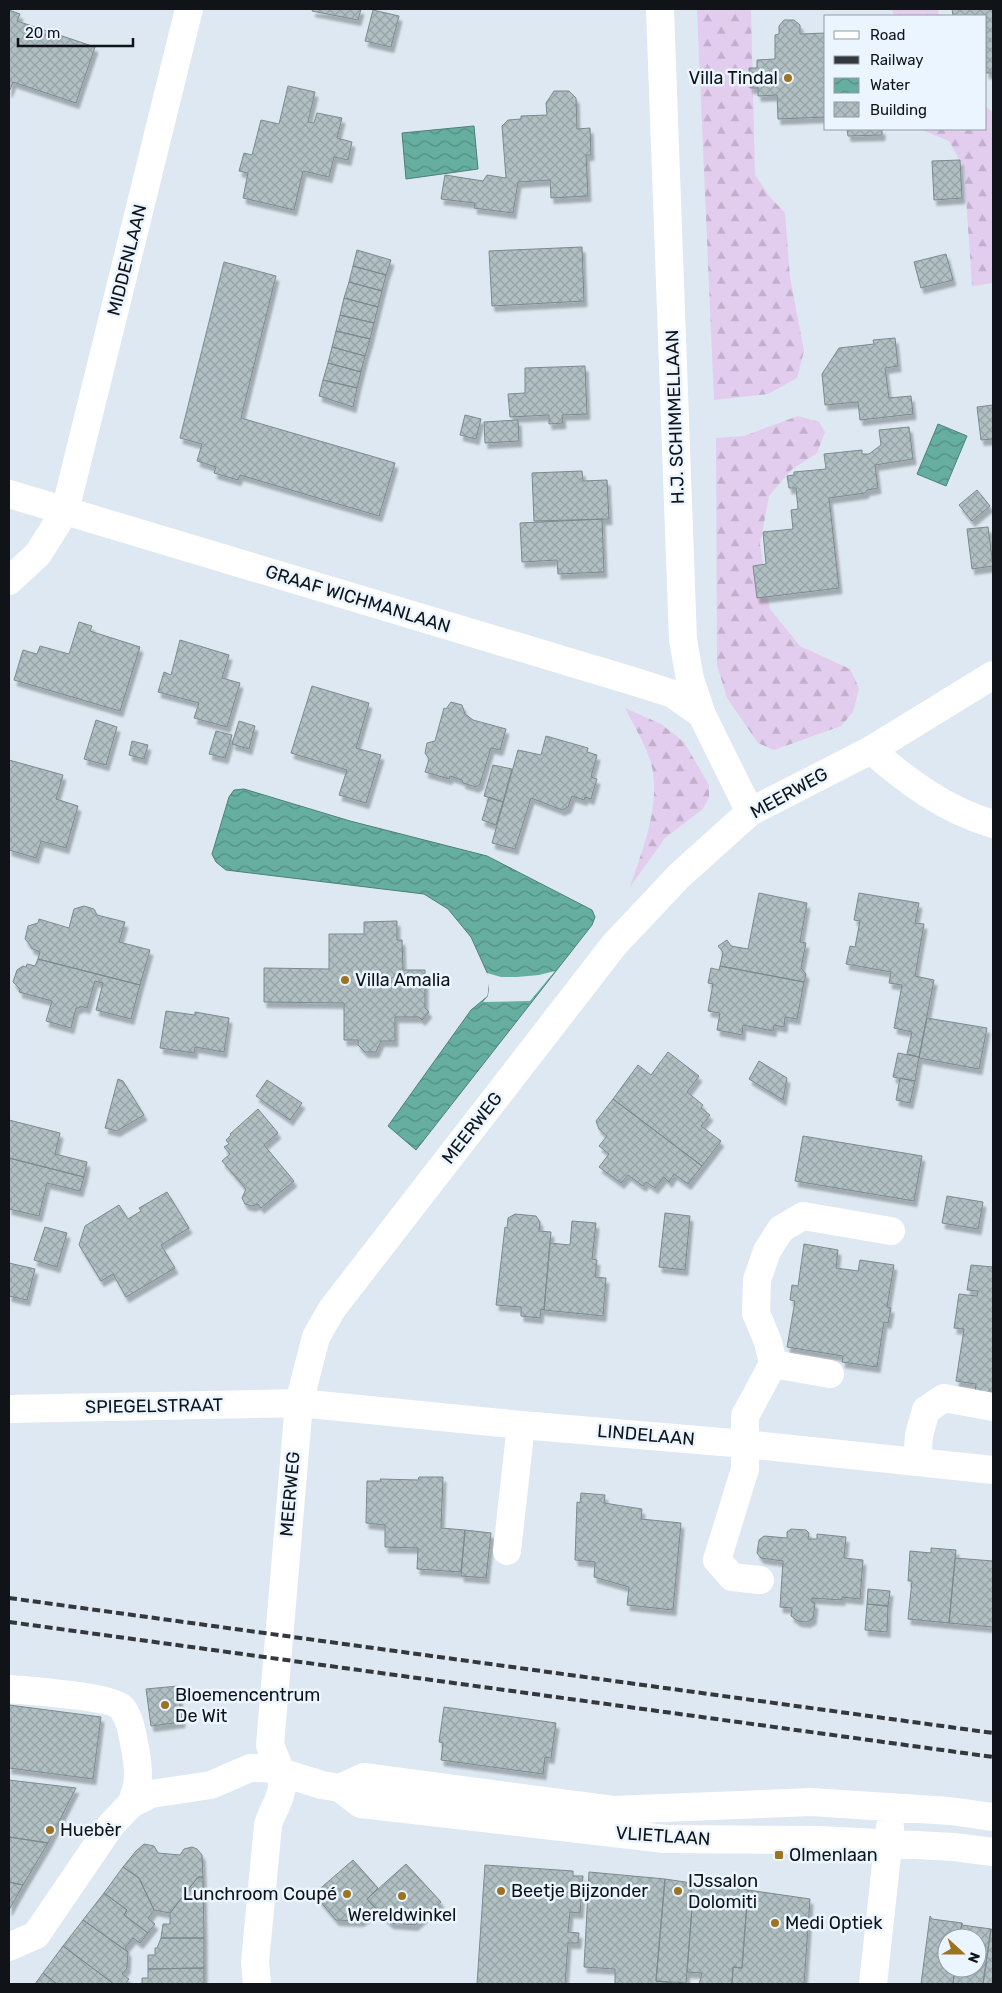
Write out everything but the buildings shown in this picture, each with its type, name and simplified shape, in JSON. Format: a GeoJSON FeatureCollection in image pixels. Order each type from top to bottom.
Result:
{"type":"FeatureCollection","features":[{"type":"Feature","properties":{"kind":"street","name":"H.J. SCHIMMELLAAN"},"geometry":{"type":"LineString","coordinates":[[660,9],[683,640],[690,678],[702,715],[750,812]]}},
{"type":"Feature","properties":{"kind":"street","name":"MIDDENLAAN"},"geometry":{"type":"LineString","coordinates":[[9,581],[38,554],[65,511],[183,11]]}},
{"type":"Feature","properties":{"kind":"street","name":"GRAAF WICHMANLAAN"},"geometry":{"type":"LineString","coordinates":[[9,494],[639,683],[673,694],[702,715]]}},
{"type":"Feature","properties":{"kind":"street","name":"MEERWEG"},"geometry":{"type":"LineString","coordinates":[[282,1772],[270,1745],[299,1403],[316,1337],[332,1309],[614,945],[679,876],[750,812],[871,750],[993,675]]}},
{"type":"Feature","properties":{"kind":"street"},"geometry":{"type":"LineString","coordinates":[[871,750],[912,784],[972,818],[993,824]]}},
{"type":"Feature","properties":{"kind":"street"},"geometry":{"type":"LineString","coordinates":[[760,1580],[732,1576],[717,1560],[745,1468],[745,1416],[773,1364],[768,1342],[756,1313],[757,1280],[767,1251],[781,1229],[803,1216],[890,1231]]}},
{"type":"Feature","properties":{"kind":"street"},"geometry":{"type":"LineString","coordinates":[[773,1364],[830,1374]]}},
{"type":"Feature","properties":{"kind":"street"},"geometry":{"type":"LineString","coordinates":[[918,1462],[918,1434],[926,1410],[944,1398],[993,1406]]}},
{"type":"Feature","properties":{"kind":"street","name":"SPIEGELSTRAAT"},"geometry":{"type":"LineString","coordinates":[[9,1409],[299,1403]]}},
{"type":"Feature","properties":{"kind":"street","name":"LINDELAAN"},"geometry":{"type":"LineString","coordinates":[[299,1403],[521,1425],[745,1444],[993,1470]]}},
{"type":"Feature","properties":{"kind":"street"},"geometry":{"type":"LineString","coordinates":[[507,1551],[521,1425]]}},
{"type":"Feature","properties":{"kind":"street"},"geometry":{"type":"LineString","coordinates":[[9,1689],[104,1700],[120,1707],[130,1721],[139,1775],[137,1790],[131,1804],[112,1825],[36,1935],[9,1947]]}},
{"type":"Feature","properties":{"kind":"street"},"geometry":{"type":"LineString","coordinates":[[136,1754],[145,1772],[159,1782],[175,1789]]}},
{"type":"Feature","properties":{"kind":"street","name":"VLIETLAAN"},"geometry":{"type":"LineString","coordinates":[[131,1804],[151,1794],[175,1789],[211,1786],[250,1768],[267,1768],[322,1785],[340,1788],[361,1804],[665,1839],[820,1840],[954,1847],[993,1852]]}},
{"type":"Feature","properties":{"kind":"street"},"geometry":{"type":"LineString","coordinates":[[257,1984],[255,1962],[268,1825],[271,1811],[280,1797],[283,1786],[282,1772]]}},
{"type":"Feature","properties":{"kind":"street","name":"VLIETLAAN"},"geometry":{"type":"LineString","coordinates":[[340,1788],[364,1777],[613,1810],[811,1802],[950,1811],[993,1817]]}},
{"type":"Feature","properties":{"kind":"street"},"geometry":{"type":"LineString","coordinates":[[873,1984],[893,1808]]}},
{"type":"Feature","properties":{"kind":"green space"},"geometry":{"type":"Polygon","coordinates":[[[697,9],[751,9],[755,175],[770,197],[785,213],[790,277],[804,351],[797,378],[768,394],[714,400],[697,9]]]}},
{"type":"Feature","properties":{"kind":"green space"},"geometry":{"type":"Polygon","coordinates":[[[892,9],[938,9],[939,15],[894,15],[892,9]]]}},
{"type":"Feature","properties":{"kind":"green space"},"geometry":{"type":"Polygon","coordinates":[[[987,108],[993,112],[993,283],[972,286],[964,168],[949,141],[922,130],[987,130],[987,108]]]}},
{"type":"Feature","properties":{"kind":"green space"},"geometry":{"type":"Polygon","coordinates":[[[798,416],[819,422],[825,432],[817,453],[791,470],[769,496],[760,544],[770,609],[800,646],[850,669],[859,688],[853,712],[841,726],[774,750],[758,743],[727,698],[717,665],[716,438],[744,436],[798,416]]]}},
{"type":"Feature","properties":{"kind":"green space"},"geometry":{"type":"Polygon","coordinates":[[[625,708],[661,724],[684,742],[709,785],[709,797],[703,809],[665,838],[630,887],[646,840],[653,806],[654,789],[649,757],[625,708]]]}},
{"type":"Feature","properties":{"kind":"water"},"geometry":{"type":"Polygon","coordinates":[[[474,126],[478,169],[406,179],[402,133],[474,126]]]}},
{"type":"Feature","properties":{"kind":"water"},"geometry":{"type":"Polygon","coordinates":[[[938,424],[967,436],[946,486],[917,474],[938,424]]]}},
{"type":"Feature","properties":{"kind":"water"},"geometry":{"type":"Polygon","coordinates":[[[244,789],[350,821],[487,856],[592,910],[595,917],[592,925],[416,1150],[388,1126],[471,1010],[488,996],[490,979],[471,937],[448,909],[424,894],[226,870],[216,862],[212,854],[229,797],[234,790],[244,789]]]}},
{"type":"Feature","properties":{"kind":"pier"},"geometry":{"type":"Polygon","coordinates":[[[555,971],[530,1001],[483,1002],[488,996],[487,973],[501,977],[517,977],[555,971]]]}},
{"type":"Feature","properties":{"kind":"railway"},"geometry":{"type":"LineString","coordinates":[[9,1598],[993,1733]]}},
{"type":"Feature","properties":{"kind":"railway"},"geometry":{"type":"LineString","coordinates":[[9,1622],[993,1757]]}},
{"type":"Feature","properties":{"kind":"place","name":"Villa Tindal"},"geometry":{"type":"Point","coordinates":[788,78]}},
{"type":"Feature","properties":{"kind":"place","name":"Villa Amalia"},"geometry":{"type":"Point","coordinates":[345,980]}},
{"type":"Feature","properties":{"kind":"place","name":"Bloemencentrum De Wit"},"geometry":{"type":"Point","coordinates":[165,1705]}},
{"type":"Feature","properties":{"kind":"place","name":"Huebèr"},"geometry":{"type":"Point","coordinates":[50,1830]}},
{"type":"Feature","properties":{"kind":"place","name":"Olmenlaan"},"geometry":{"type":"Point","coordinates":[779,1855]}},
{"type":"Feature","properties":{"kind":"place","name":"Beetje Bijzonder"},"geometry":{"type":"Point","coordinates":[501,1891]}},
{"type":"Feature","properties":{"kind":"place","name":"IJssalon Dolomiti"},"geometry":{"type":"Point","coordinates":[678,1891]}},
{"type":"Feature","properties":{"kind":"place","name":"Lunchroom Coupé"},"geometry":{"type":"Point","coordinates":[347,1894]}},
{"type":"Feature","properties":{"kind":"place","name":"Wereldwinkel"},"geometry":{"type":"Point","coordinates":[402,1896]}},
{"type":"Feature","properties":{"kind":"place","name":"Medi Optiek"},"geometry":{"type":"Point","coordinates":[775,1923]}}]}
